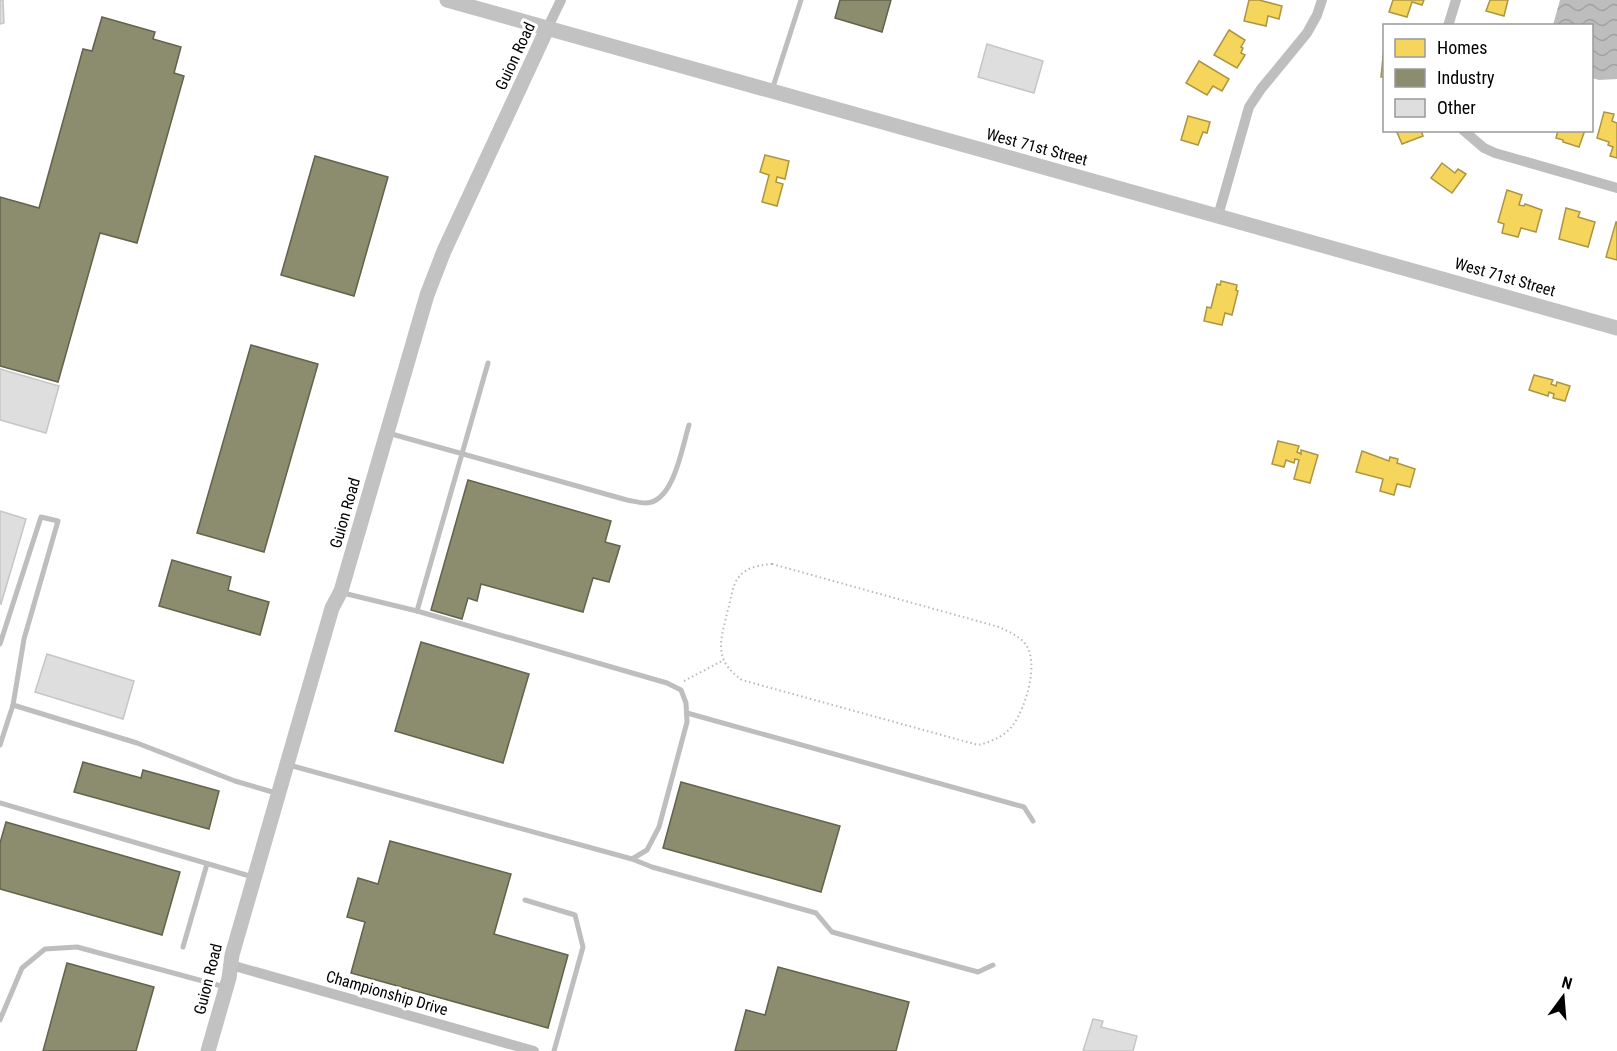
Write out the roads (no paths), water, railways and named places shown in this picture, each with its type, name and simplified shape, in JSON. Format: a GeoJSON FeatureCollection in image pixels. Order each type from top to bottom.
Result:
{"type":"FeatureCollection","features":[{"type":"Feature","properties":{"kind":"main road","name":"West 71st Street"},"geometry":{"type":"LineString","coordinates":[[447,0],[1617,328]]}},
{"type":"Feature","properties":{"kind":"main road","name":"Guion Road"},"geometry":{"type":"LineString","coordinates":[[208,1051],[226,987],[232,955],[278,794],[422,312],[435,273],[548,29]]}},
{"type":"Feature","properties":{"kind":"street","name":"Guion Road"},"geometry":{"type":"LineString","coordinates":[[548,29],[561,0]]}},
{"type":"Feature","properties":{"kind":"street"},"geometry":{"type":"LineString","coordinates":[[1218,216],[1249,107],[1258,92],[1307,33],[1322,0]]}},
{"type":"Feature","properties":{"kind":"street"},"geometry":{"type":"LineString","coordinates":[[1450,24],[1456,0]]}},
{"type":"Feature","properties":{"kind":"street"},"geometry":{"type":"LineString","coordinates":[[1465,132],[1476,143],[1495,153],[1617,188]]}},
{"type":"Feature","properties":{"kind":"street","name":"Championship Drive"},"geometry":{"type":"LineString","coordinates":[[231,965],[534,1051]]}},
{"type":"Feature","properties":{"kind":"lane"},"geometry":{"type":"LineString","coordinates":[[772,92],[801,0]]}},
{"type":"Feature","properties":{"kind":"lane"},"geometry":{"type":"LineString","coordinates":[[417,611],[488,363]]}},
{"type":"Feature","properties":{"kind":"lane"},"geometry":{"type":"LineString","coordinates":[[387,433],[647,504],[660,498],[673,481],[688,425]]}},
{"type":"Feature","properties":{"kind":"lane"},"geometry":{"type":"LineString","coordinates":[[0,644],[41,517],[58,521],[24,639],[13,705],[0,745]]}},
{"type":"Feature","properties":{"kind":"lane"},"geometry":{"type":"LineString","coordinates":[[340,592],[417,611],[667,682],[681,690],[686,703],[687,722],[659,827],[647,850],[632,859]]}},
{"type":"Feature","properties":{"kind":"lane"},"geometry":{"type":"LineString","coordinates":[[13,705],[137,743],[235,781],[278,794]]}},
{"type":"Feature","properties":{"kind":"lane"},"geometry":{"type":"LineString","coordinates":[[687,714],[1024,807],[1033,821]]}},
{"type":"Feature","properties":{"kind":"lane"},"geometry":{"type":"LineString","coordinates":[[287,764],[632,859],[652,867],[816,913],[832,932],[978,972],[993,965]]}},
{"type":"Feature","properties":{"kind":"lane"},"geometry":{"type":"LineString","coordinates":[[0,803],[254,877]]}},
{"type":"Feature","properties":{"kind":"lane"},"geometry":{"type":"LineString","coordinates":[[183,947],[207,864]]}},
{"type":"Feature","properties":{"kind":"lane"},"geometry":{"type":"LineString","coordinates":[[525,900],[575,915],[584,947],[554,1051]]}},
{"type":"Feature","properties":{"kind":"lane"},"geometry":{"type":"LineString","coordinates":[[0,1020],[22,968],[45,949],[77,946],[226,987]]}},
{"type":"Feature","properties":{"kind":"water"},"geometry":{"type":"Polygon","coordinates":[[[1560,0],[1617,0],[1617,79],[1593,78],[1593,24],[1553,24],[1560,0]]]}}]}
